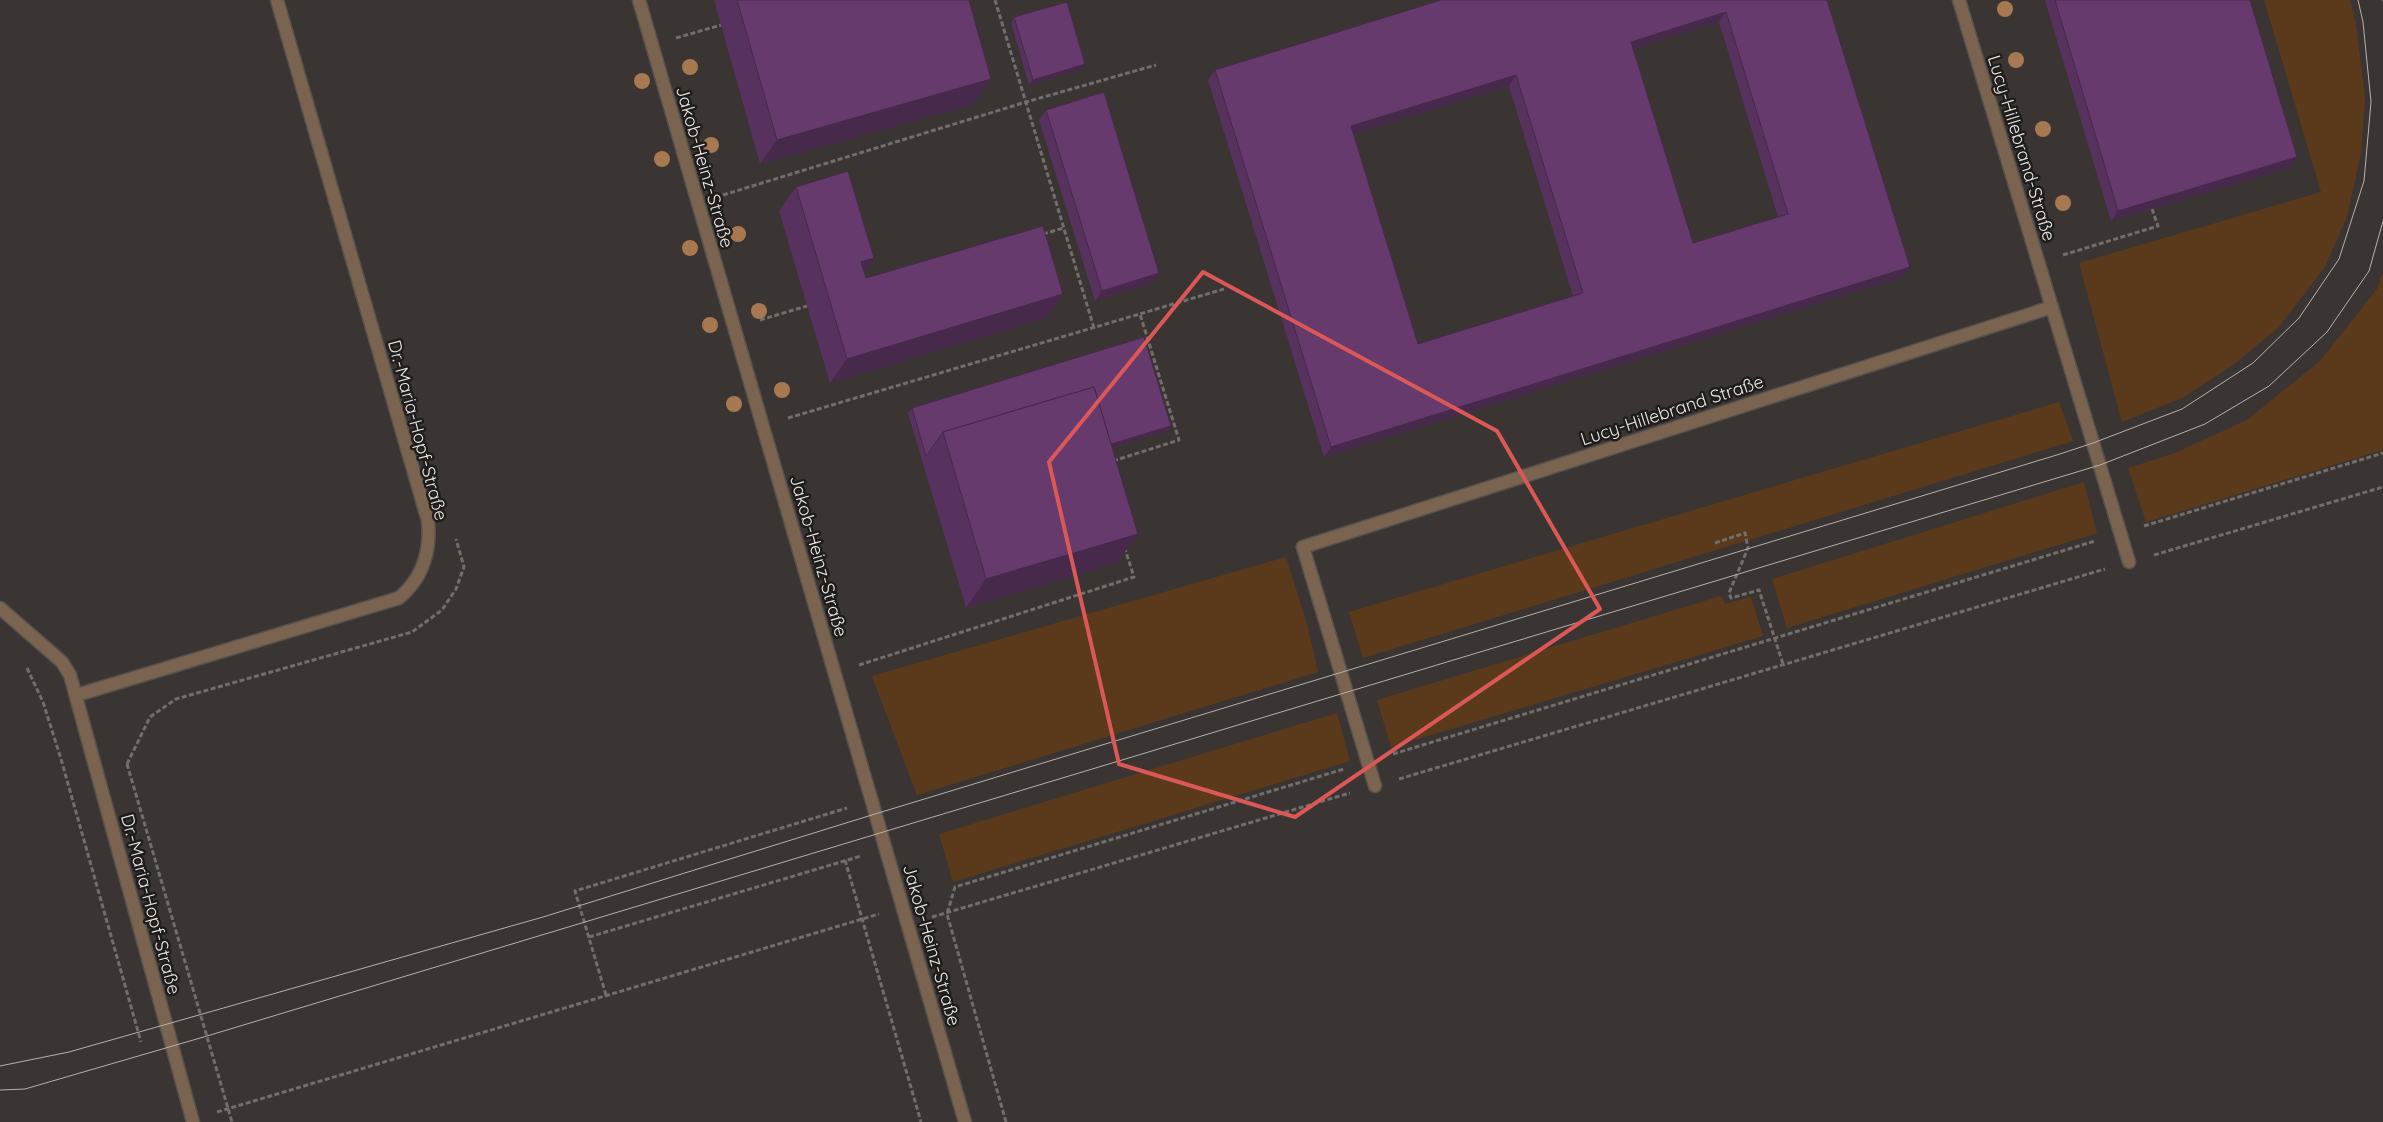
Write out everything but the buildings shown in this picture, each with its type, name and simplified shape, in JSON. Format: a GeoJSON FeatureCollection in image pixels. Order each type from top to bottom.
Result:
{"type":"FeatureCollection","features":[{"type":"Feature","properties":{"kind":"street","name":"Dr.-Maria-Hopf-Straße"},"geometry":{"type":"LineString","coordinates":[[77,695],[398,598],[410,589],[425,561],[430,542],[428,521],[277,0]]}},
{"type":"Feature","properties":{"kind":"street","name":"Jakob-Heinz-Straße"},"geometry":{"type":"LineString","coordinates":[[639,0],[965,1122]]}},
{"type":"Feature","properties":{"kind":"street","name":"Lucy-Hillebrand-Straße"},"geometry":{"type":"LineString","coordinates":[[1959,0],[2129,562]]}},
{"type":"Feature","properties":{"kind":"street","name":"Lucy-Hillebrand Straße"},"geometry":{"type":"LineString","coordinates":[[1368,762],[1303,547],[2052,307]]}},
{"type":"Feature","properties":{"kind":"street","name":"Dr.-Maria-Hopf-Straße"},"geometry":{"type":"LineString","coordinates":[[0,608],[62,662],[70,675],[77,695],[150,972],[193,1121]]}},
{"type":"Feature","properties":{"kind":"street"},"geometry":{"type":"LineString","coordinates":[[1368,762],[1375,786]]}},
{"type":"Feature","properties":{"kind":"path"},"geometry":{"type":"LineString","coordinates":[[995,0],[1094,328]]}},
{"type":"Feature","properties":{"kind":"path"},"geometry":{"type":"LineString","coordinates":[[652,45],[720,25]]}},
{"type":"Feature","properties":{"kind":"path"},"geometry":{"type":"LineString","coordinates":[[697,202],[1026,102],[1156,65]]}},
{"type":"Feature","properties":{"kind":"path"},"geometry":{"type":"LineString","coordinates":[[2038,263],[2158,226],[2152,209]]}},
{"type":"Feature","properties":{"kind":"path"},"geometry":{"type":"LineString","coordinates":[[1035,237],[1064,228]]}},
{"type":"Feature","properties":{"kind":"path"},"geometry":{"type":"LineString","coordinates":[[762,426],[1224,289]]}},
{"type":"Feature","properties":{"kind":"path"},"geometry":{"type":"LineString","coordinates":[[734,327],[807,306]]}},
{"type":"Feature","properties":{"kind":"path"},"geometry":{"type":"LineString","coordinates":[[1109,462],[1179,440],[1140,314]]}},
{"type":"Feature","properties":{"kind":"path"},"geometry":{"type":"LineString","coordinates":[[1006,1122],[947,914],[955,887],[2383,453]]}},
{"type":"Feature","properties":{"kind":"path"},"geometry":{"type":"LineString","coordinates":[[907,923],[947,914],[2383,487]]}},
{"type":"Feature","properties":{"kind":"path"},"geometry":{"type":"LineString","coordinates":[[1715,543],[1745,533],[1748,548],[1730,593],[1731,598],[1759,590],[1783,664]]}},
{"type":"Feature","properties":{"kind":"path"},"geometry":{"type":"LineString","coordinates":[[127,764],[150,717],[176,698],[412,632],[442,610],[456,589],[464,567],[456,538]]}},
{"type":"Feature","properties":{"kind":"path"},"geometry":{"type":"LineString","coordinates":[[834,673],[1134,577],[1123,540]]}},
{"type":"Feature","properties":{"kind":"path"},"geometry":{"type":"LineString","coordinates":[[25,664],[43,702],[61,759],[134,1019]]}},
{"type":"Feature","properties":{"kind":"path"},"geometry":{"type":"LineString","coordinates":[[606,995],[575,891],[872,800]]}},
{"type":"Feature","properties":{"kind":"path"},"geometry":{"type":"LineString","coordinates":[[589,937],[886,848]]}},
{"type":"Feature","properties":{"kind":"path"},"geometry":{"type":"LineString","coordinates":[[845,860],[921,1122]]}},
{"type":"Feature","properties":{"kind":"path"},"geometry":{"type":"LineString","coordinates":[[193,1121],[228,1108],[862,918],[902,908]]}},
{"type":"Feature","properties":{"kind":"path"},"geometry":{"type":"LineString","coordinates":[[185,965],[232,1122]]}},
{"type":"Feature","properties":{"kind":"highlighted area"},"geometry":{"type":"Polygon","coordinates":[[[1203,272],[1497,431],[1600,609],[1295,817],[1119,764],[1049,462],[1203,272]]]}},
{"type":"Feature","properties":{"kind":"shaded area"},"geometry":{"type":"Polygon","coordinates":[[[2264,0],[2350,0],[2356,24],[2365,98],[2361,153],[2347,217],[2325,267],[2278,328],[2233,365],[2182,398],[2122,422],[2079,263],[2321,192],[2264,0]]]}},
{"type":"Feature","properties":{"kind":"shaded area"},"geometry":{"type":"Polygon","coordinates":[[[2383,272],[2383,450],[2146,522],[2128,468],[2175,453],[2247,420],[2320,361],[2377,289],[2383,272]]]}},
{"type":"Feature","properties":{"kind":"shaded area"},"geometry":{"type":"Polygon","coordinates":[[[2059,402],[2073,441],[1363,658],[1349,612],[2059,402]]]}},
{"type":"Feature","properties":{"kind":"shaded area"},"geometry":{"type":"Polygon","coordinates":[[[2084,482],[2097,533],[1787,628],[1772,579],[2084,482]]]}},
{"type":"Feature","properties":{"kind":"shaded area"},"geometry":{"type":"Polygon","coordinates":[[[1286,557],[1307,624],[1318,672],[917,795],[872,676],[1286,557]]]}},
{"type":"Feature","properties":{"kind":"shaded area"},"geometry":{"type":"Polygon","coordinates":[[[1721,596],[1725,604],[1751,597],[1763,636],[1391,747],[1377,700],[1721,596]]]}},
{"type":"Feature","properties":{"kind":"shaded area"},"geometry":{"type":"Polygon","coordinates":[[[1337,713],[1350,761],[953,882],[939,834],[1337,713]]]}},
{"type":"Feature","properties":{"kind":"tram line"},"geometry":{"type":"LineString","coordinates":[[0,1066],[69,1052],[543,917],[875,814],[2060,454],[2182,409],[2253,363],[2299,318],[2339,259],[2364,181],[2371,102],[2363,22],[2358,0]]}},
{"type":"Feature","properties":{"kind":"tram line"},"geometry":{"type":"LineString","coordinates":[[0,1090],[25,1089],[207,1036],[2100,465],[2205,424],[2269,386],[2327,332],[2369,271],[2383,221]]}}]}
